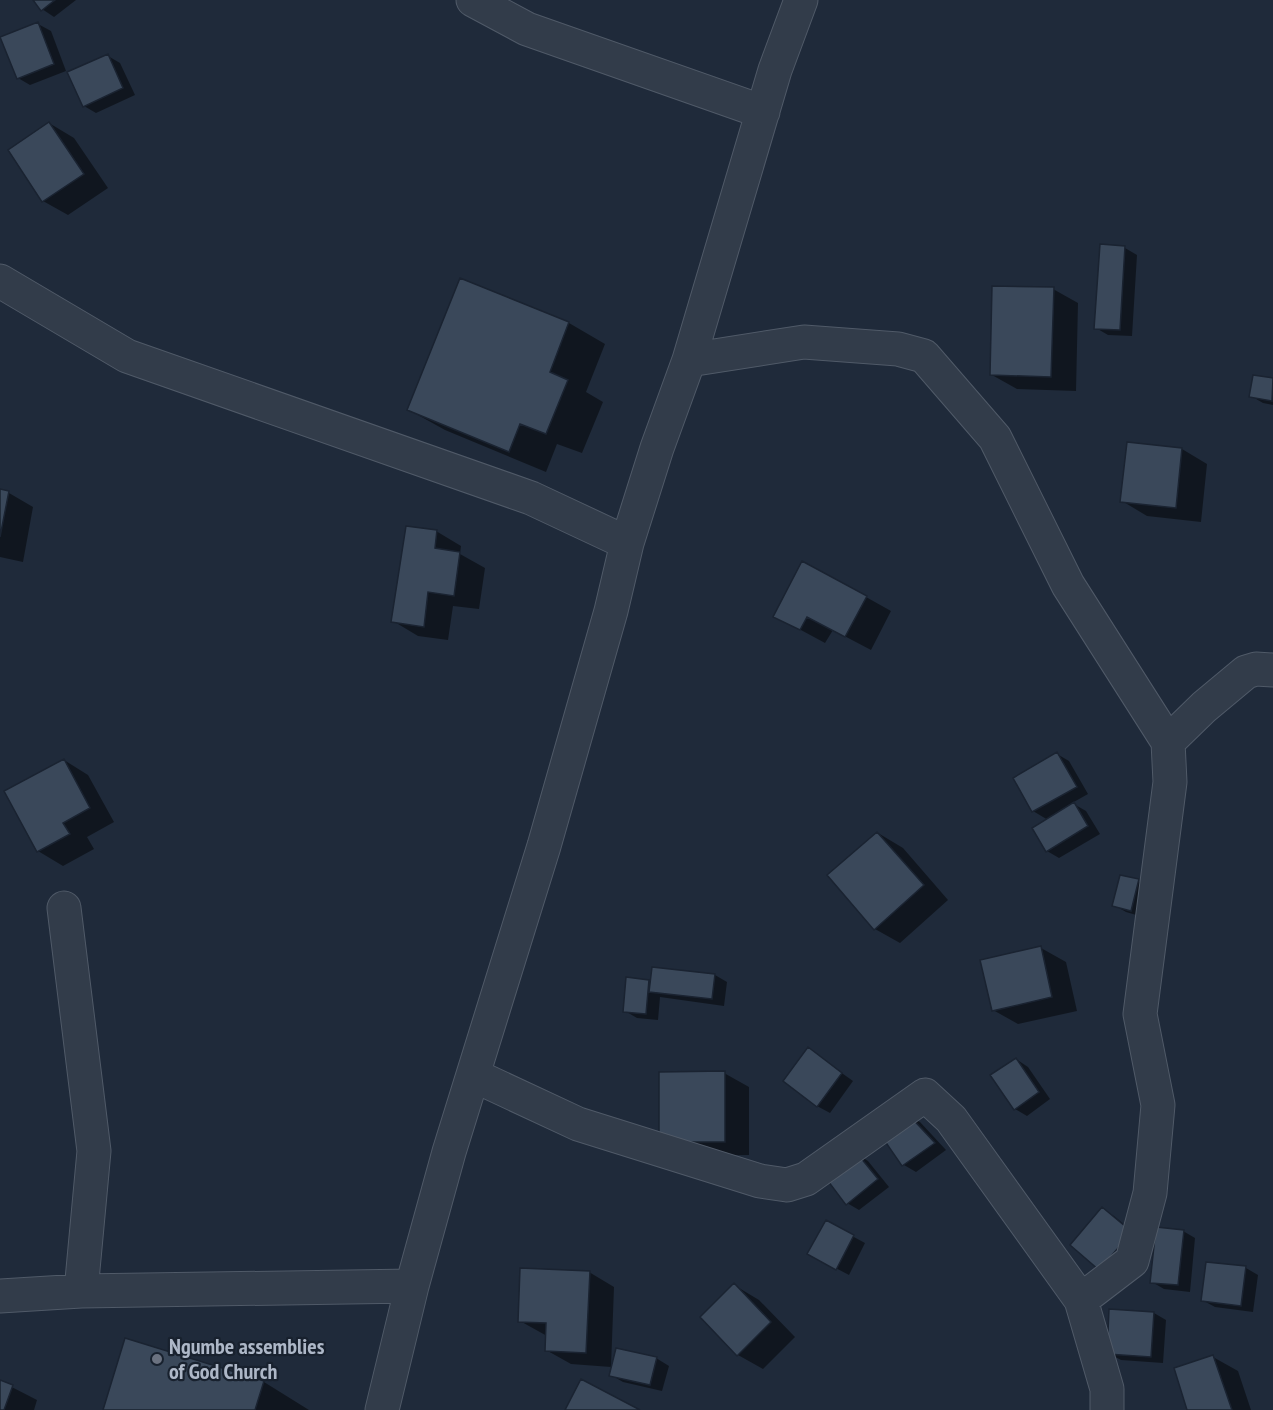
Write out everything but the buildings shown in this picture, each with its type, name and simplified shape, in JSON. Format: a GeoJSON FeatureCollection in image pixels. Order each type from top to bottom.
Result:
{"type":"FeatureCollection","features":[{"type":"Feature","properties":{"kind":"street"},"geometry":{"type":"LineString","coordinates":[[473,0],[527,29],[763,112]]}},
{"type":"Feature","properties":{"kind":"street"},"geometry":{"type":"LineString","coordinates":[[382,1410],[412,1286],[449,1152],[544,846],[611,611],[627,543],[657,448],[689,360],[775,69],[801,0]]}},
{"type":"Feature","properties":{"kind":"street"},"geometry":{"type":"LineString","coordinates":[[0,281],[126,356],[531,498],[627,543]]}},
{"type":"Feature","properties":{"kind":"street"},"geometry":{"type":"LineString","coordinates":[[689,360],[804,342],[898,349],[924,356],[995,438],[1068,585],[1168,742],[1170,782],[1140,1014],[1158,1105],[1150,1193],[1132,1262],[1081,1300]]}},
{"type":"Feature","properties":{"kind":"street"},"geometry":{"type":"LineString","coordinates":[[1168,742],[1204,707],[1246,672],[1256,669],[1273,670]]}},
{"type":"Feature","properties":{"kind":"street"},"geometry":{"type":"LineString","coordinates":[[64,908],[94,1151],[81,1291]]}},
{"type":"Feature","properties":{"kind":"street"},"geometry":{"type":"LineString","coordinates":[[473,1075],[578,1124],[760,1181],[787,1185],[806,1179],[925,1095],[951,1119],[1081,1300],[1107,1389],[1107,1410]]}},
{"type":"Feature","properties":{"kind":"street"},"geometry":{"type":"LineString","coordinates":[[0,1296],[81,1291],[412,1286]]}},
{"type":"Feature","properties":{"kind":"place","name":"Ngumbe assemblies of God Church"},"geometry":{"type":"Point","coordinates":[157,1359]}}]}
